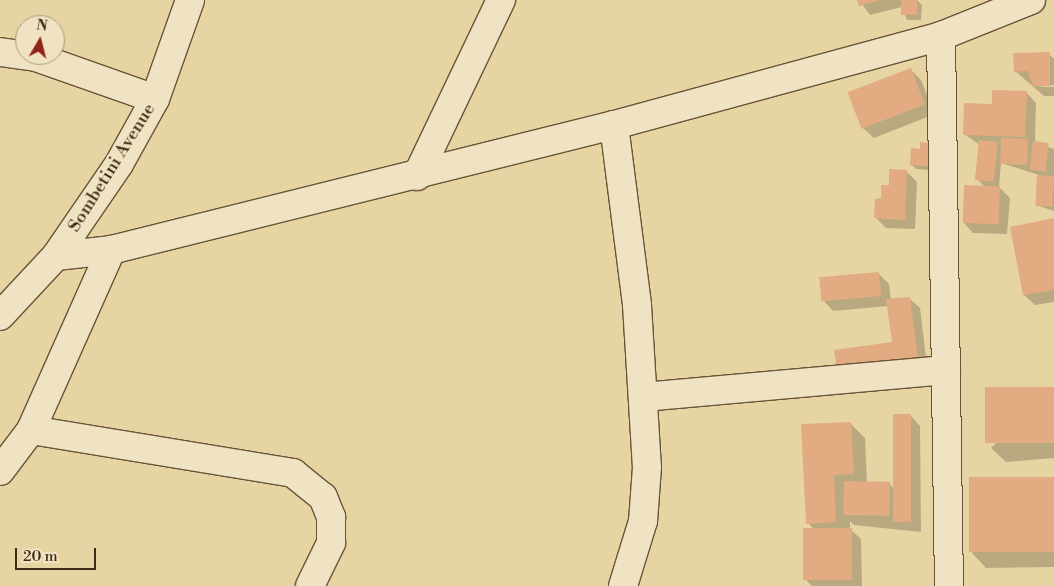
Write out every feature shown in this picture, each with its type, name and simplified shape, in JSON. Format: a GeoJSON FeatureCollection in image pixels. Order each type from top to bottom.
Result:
{"type":"FeatureCollection","features":[{"type":"Feature","properties":{"kind":"street","name":"Sombetini Avenue"},"geometry":{"type":"LineString","coordinates":[[0,316],[56,256],[118,164],[155,99],[190,0]]}},
{"type":"Feature","properties":{"kind":"street"},"geometry":{"type":"LineString","coordinates":[[417,176],[501,0]]}},
{"type":"Feature","properties":{"kind":"street"},"geometry":{"type":"LineString","coordinates":[[56,256],[110,250],[417,176],[614,125],[941,36],[1031,0]]}},
{"type":"Feature","properties":{"kind":"street"},"geometry":{"type":"LineString","coordinates":[[941,36],[949,586]]}},
{"type":"Feature","properties":{"kind":"street"},"geometry":{"type":"LineString","coordinates":[[0,52],[36,57],[155,99]]}},
{"type":"Feature","properties":{"kind":"street"},"geometry":{"type":"LineString","coordinates":[[614,125],[637,306],[643,398],[646,498],[623,586]]}},
{"type":"Feature","properties":{"kind":"street"},"geometry":{"type":"LineString","coordinates":[[0,470],[31,430],[110,250]]}},
{"type":"Feature","properties":{"kind":"street"},"geometry":{"type":"LineString","coordinates":[[643,398],[946,370]]}},
{"type":"Feature","properties":{"kind":"street"},"geometry":{"type":"LineString","coordinates":[[31,430],[293,473],[323,497],[332,518],[331,542],[310,586]]}},
{"type":"Feature","properties":{"kind":"building"},"geometry":{"type":"Polygon","coordinates":[[[857,0],[878,0],[878,1],[859,6],[857,0]]]}},
{"type":"Feature","properties":{"kind":"building"},"geometry":{"type":"Polygon","coordinates":[[[901,0],[917,0],[917,15],[901,15],[901,0]]]}},
{"type":"Feature","properties":{"kind":"building"},"geometry":{"type":"Polygon","coordinates":[[[1050,52],[1050,86],[1033,86],[1028,71],[1014,72],[1013,53],[1050,52]]]}},
{"type":"Feature","properties":{"kind":"building"},"geometry":{"type":"Polygon","coordinates":[[[911,68],[925,104],[861,129],[848,92],[911,68]]]}},
{"type":"Feature","properties":{"kind":"building"},"geometry":{"type":"Polygon","coordinates":[[[992,90],[1027,91],[1025,137],[963,135],[964,103],[992,104],[992,90]]]}},
{"type":"Feature","properties":{"kind":"building"},"geometry":{"type":"Polygon","coordinates":[[[1001,138],[1028,139],[1027,165],[1000,164],[1001,138]]]}},
{"type":"Feature","properties":{"kind":"building"},"geometry":{"type":"Polygon","coordinates":[[[979,140],[998,142],[994,182],[975,180],[979,140]]]}},
{"type":"Feature","properties":{"kind":"building"},"geometry":{"type":"Polygon","coordinates":[[[1033,141],[1049,143],[1045,172],[1029,170],[1033,141]]]}},
{"type":"Feature","properties":{"kind":"building"},"geometry":{"type":"Polygon","coordinates":[[[920,142],[939,144],[937,167],[910,165],[911,148],[920,149],[920,142]]]}},
{"type":"Feature","properties":{"kind":"building"},"geometry":{"type":"Polygon","coordinates":[[[889,169],[907,170],[905,220],[874,218],[875,199],[881,198],[881,185],[889,185],[889,169]]]}},
{"type":"Feature","properties":{"kind":"building"},"geometry":{"type":"Polygon","coordinates":[[[1037,175],[1054,176],[1052,207],[1035,206],[1037,175]]]}},
{"type":"Feature","properties":{"kind":"building"},"geometry":{"type":"Polygon","coordinates":[[[964,185],[1000,186],[999,224],[963,223],[964,185]]]}},
{"type":"Feature","properties":{"kind":"building"},"geometry":{"type":"Polygon","coordinates":[[[1054,218],[1054,290],[1023,295],[1010,227],[1054,218]]]}},
{"type":"Feature","properties":{"kind":"building"},"geometry":{"type":"Polygon","coordinates":[[[879,272],[881,296],[821,301],[819,277],[879,272]]]}},
{"type":"Feature","properties":{"kind":"building"},"geometry":{"type":"Polygon","coordinates":[[[910,297],[919,365],[838,376],[834,350],[892,342],[886,299],[910,297]]]}},
{"type":"Feature","properties":{"kind":"building"},"geometry":{"type":"Polygon","coordinates":[[[985,387],[1054,387],[1054,443],[985,443],[985,387]]]}},
{"type":"Feature","properties":{"kind":"building"},"geometry":{"type":"Polygon","coordinates":[[[893,414],[911,414],[911,522],[893,522],[893,414]]]}},
{"type":"Feature","properties":{"kind":"building"},"geometry":{"type":"Polygon","coordinates":[[[851,422],[854,474],[834,475],[836,522],[806,524],[801,424],[851,422]]]}},
{"type":"Feature","properties":{"kind":"building"},"geometry":{"type":"Polygon","coordinates":[[[969,477],[1054,477],[1054,552],[969,552],[969,477]]]}},
{"type":"Feature","properties":{"kind":"building"},"geometry":{"type":"Polygon","coordinates":[[[844,481],[890,482],[889,516],[843,515],[844,481]]]}},
{"type":"Feature","properties":{"kind":"building"},"geometry":{"type":"Polygon","coordinates":[[[803,528],[852,528],[852,580],[803,580],[803,528]]]}}]}
